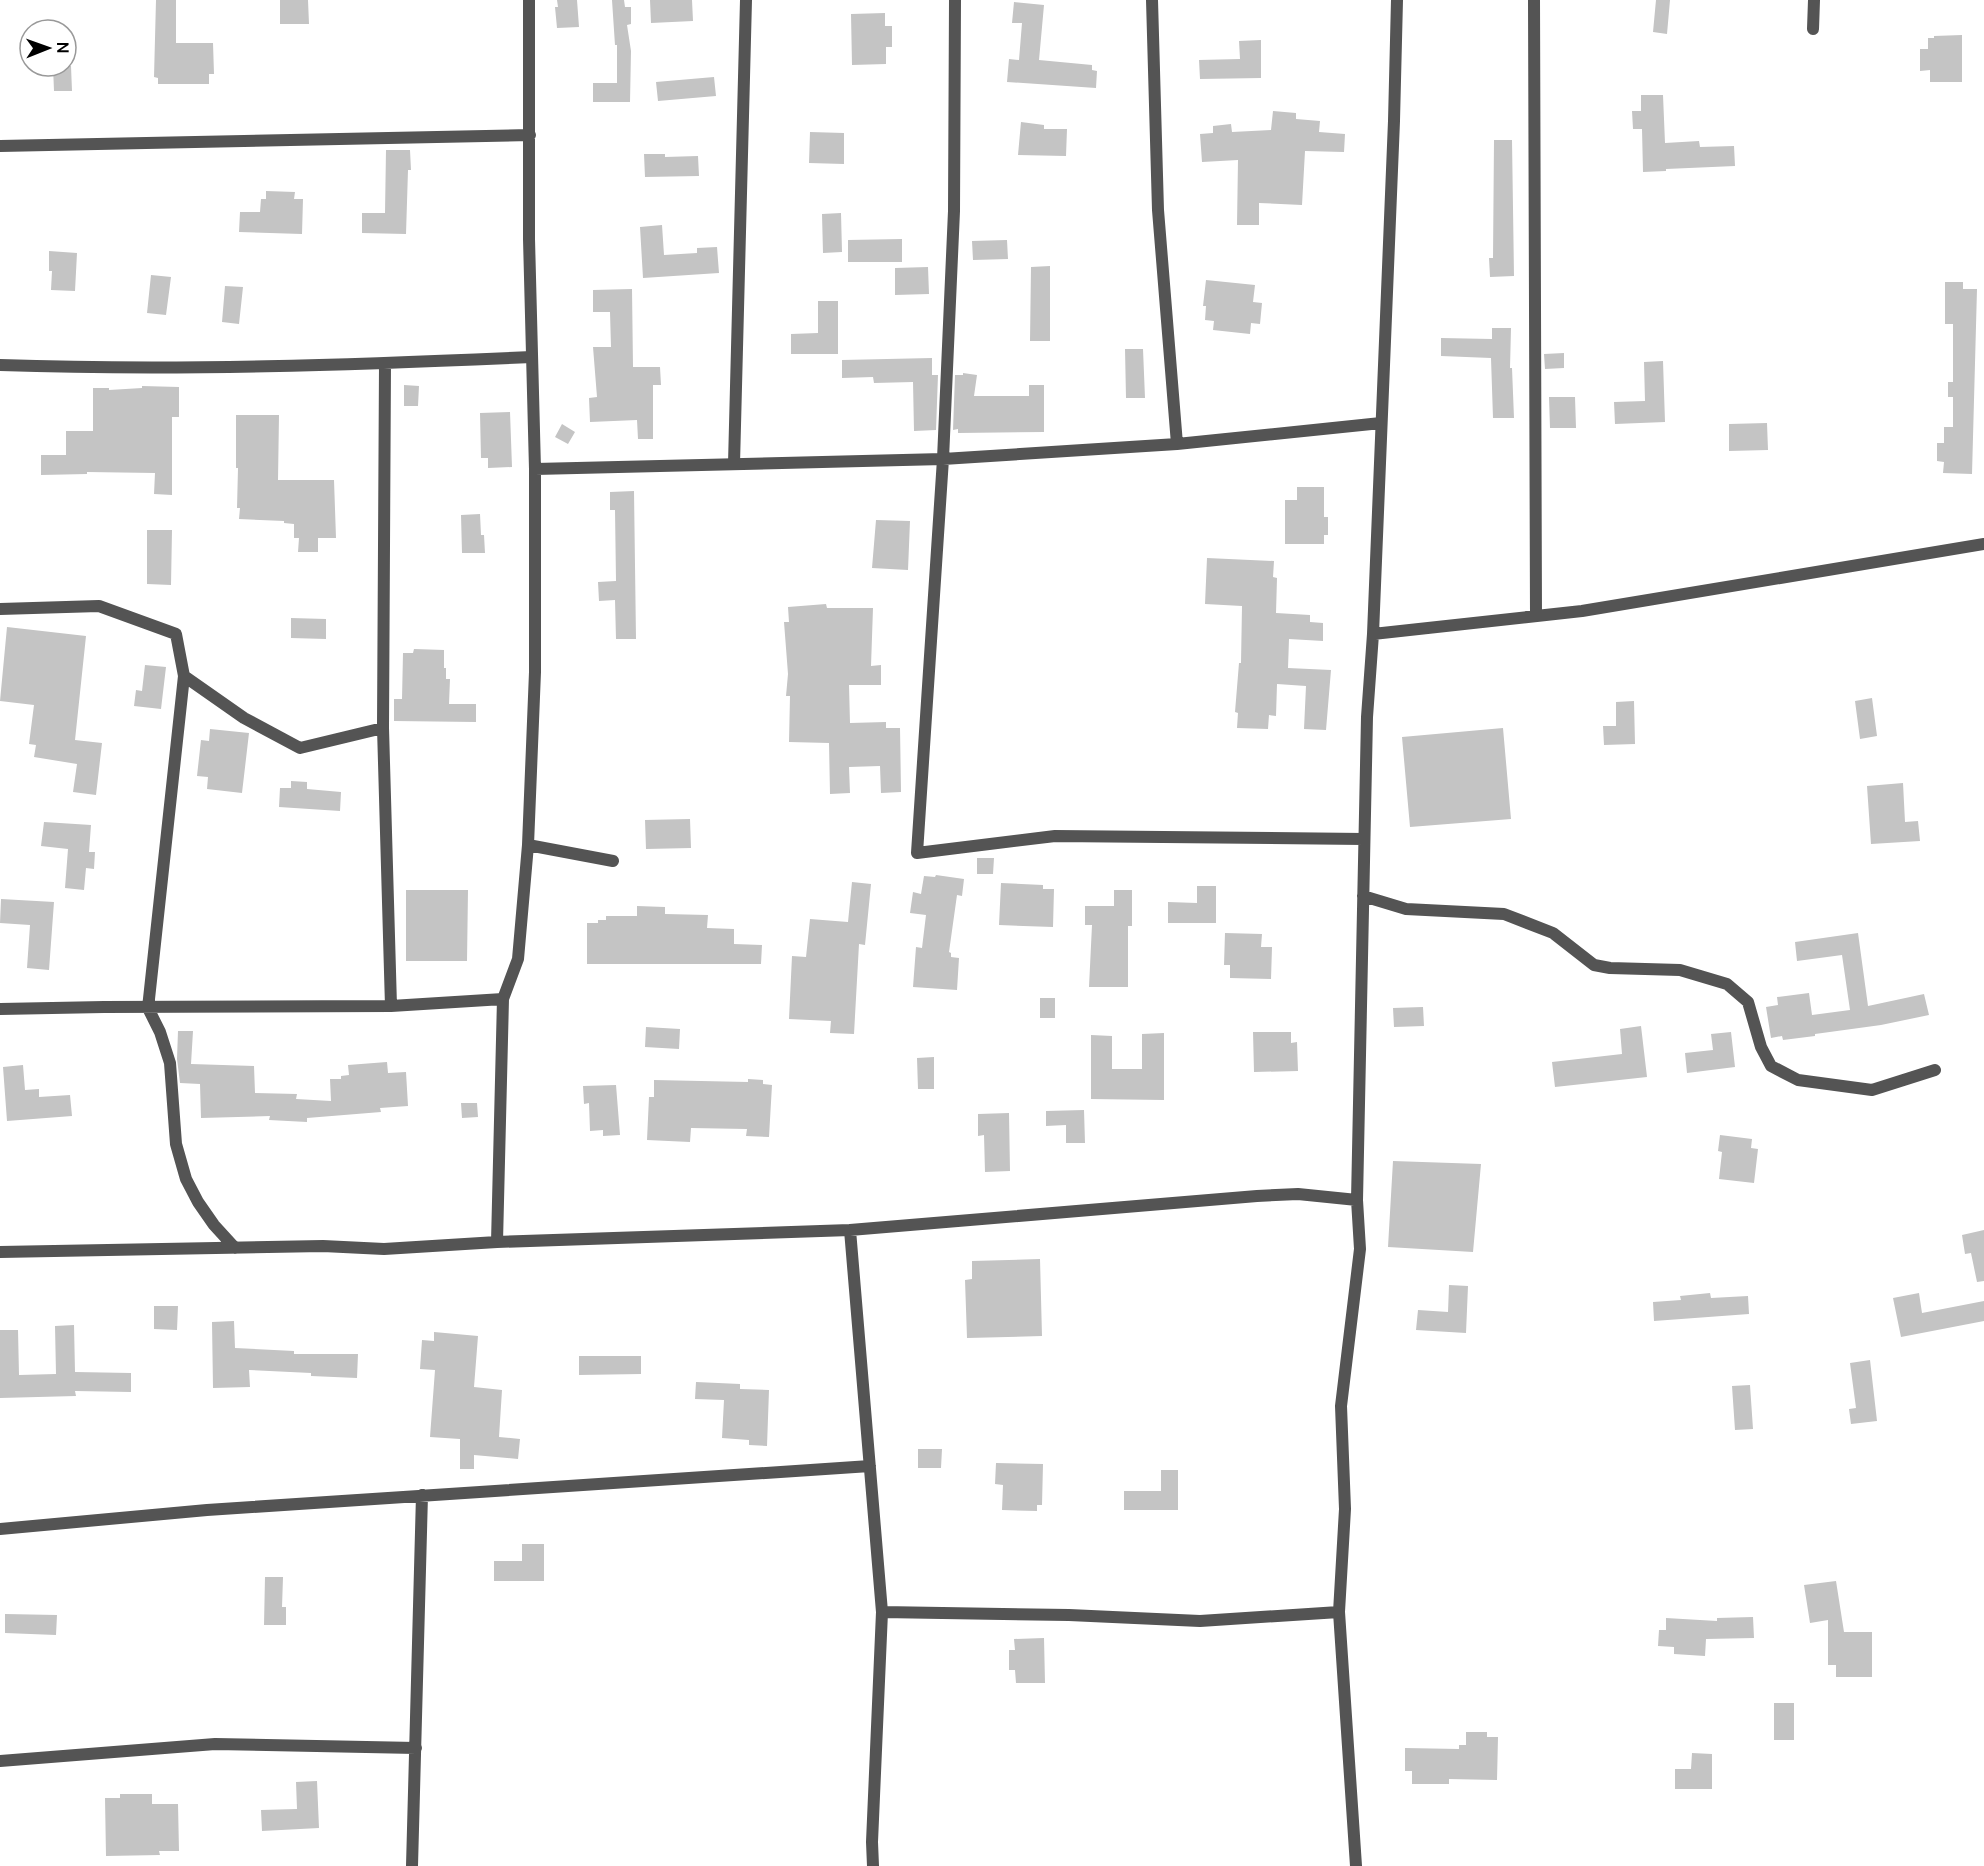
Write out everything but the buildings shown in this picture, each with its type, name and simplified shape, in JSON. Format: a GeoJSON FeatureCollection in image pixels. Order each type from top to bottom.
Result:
{"type":"FeatureCollection","features":[{"type":"Feature","properties":{"kind":"street"},"geometry":{"type":"LineString","coordinates":[[497,1242],[503,999],[518,959],[528,845],[535,672],[535,469],[529,239],[529,0]]}},
{"type":"Feature","properties":{"kind":"street"},"geometry":{"type":"LineString","coordinates":[[734,464],[746,0]]}},
{"type":"Feature","properties":{"kind":"street"},"geometry":{"type":"LineString","coordinates":[[955,0],[954,211],[942,459],[917,853],[1055,836],[1364,839]]}},
{"type":"Feature","properties":{"kind":"street"},"geometry":{"type":"LineString","coordinates":[[1152,0],[1158,210],[1177,444]]}},
{"type":"Feature","properties":{"kind":"street"},"geometry":{"type":"LineString","coordinates":[[1356,1866],[1339,1612],[1346,1509],[1341,1406],[1360,1249],[1357,1200],[1368,682],[1373,634],[1397,0]]}},
{"type":"Feature","properties":{"kind":"street"},"geometry":{"type":"LineString","coordinates":[[1534,0],[1536,616]]}},
{"type":"Feature","properties":{"kind":"street"},"geometry":{"type":"LineString","coordinates":[[1813,29],[1814,0]]}},
{"type":"Feature","properties":{"kind":"street"},"geometry":{"type":"LineString","coordinates":[[0,146],[530,135]]}},
{"type":"Feature","properties":{"kind":"street"},"geometry":{"type":"LineString","coordinates":[[0,365],[113,369],[385,364],[532,357]]}},
{"type":"Feature","properties":{"kind":"street"},"geometry":{"type":"LineString","coordinates":[[385,364],[383,728],[391,1006]]}},
{"type":"Feature","properties":{"kind":"street"},"geometry":{"type":"LineString","coordinates":[[535,469],[942,459],[1177,444],[1381,423]]}},
{"type":"Feature","properties":{"kind":"street"},"geometry":{"type":"LineString","coordinates":[[1373,634],[1582,611],[1984,544]]}},
{"type":"Feature","properties":{"kind":"street"},"geometry":{"type":"LineString","coordinates":[[0,609],[99,606],[176,634],[184,676],[148,1008],[160,1032],[170,1063],[176,1144],[186,1179],[208,1217],[235,1248]]}},
{"type":"Feature","properties":{"kind":"street"},"geometry":{"type":"LineString","coordinates":[[184,676],[244,718],[300,748],[383,728]]}},
{"type":"Feature","properties":{"kind":"street"},"geometry":{"type":"LineString","coordinates":[[528,845],[613,861]]}},
{"type":"Feature","properties":{"kind":"street"},"geometry":{"type":"LineString","coordinates":[[1363,896],[1406,909],[1504,914],[1553,933],[1594,965],[1610,968],[1680,970],[1727,984],[1748,1002],[1761,1047],[1772,1066],[1798,1080],[1872,1090],[1935,1070]]}},
{"type":"Feature","properties":{"kind":"street"},"geometry":{"type":"LineString","coordinates":[[0,1009],[391,1006],[503,999]]}},
{"type":"Feature","properties":{"kind":"street"},"geometry":{"type":"LineString","coordinates":[[0,1252],[323,1246],[384,1249],[497,1242],[850,1230],[1267,1195],[1298,1194],[1357,1200]]}},
{"type":"Feature","properties":{"kind":"street"},"geometry":{"type":"LineString","coordinates":[[850,1230],[882,1612],[872,1842],[873,1866]]}},
{"type":"Feature","properties":{"kind":"street"},"geometry":{"type":"LineString","coordinates":[[0,1529],[207,1510],[870,1466]]}},
{"type":"Feature","properties":{"kind":"street"},"geometry":{"type":"LineString","coordinates":[[412,1866],[422,1495]]}},
{"type":"Feature","properties":{"kind":"street"},"geometry":{"type":"LineString","coordinates":[[882,1612],[1069,1615],[1200,1621],[1339,1612]]}},
{"type":"Feature","properties":{"kind":"street"},"geometry":{"type":"LineString","coordinates":[[0,1761],[215,1744],[416,1748]]}}]}
